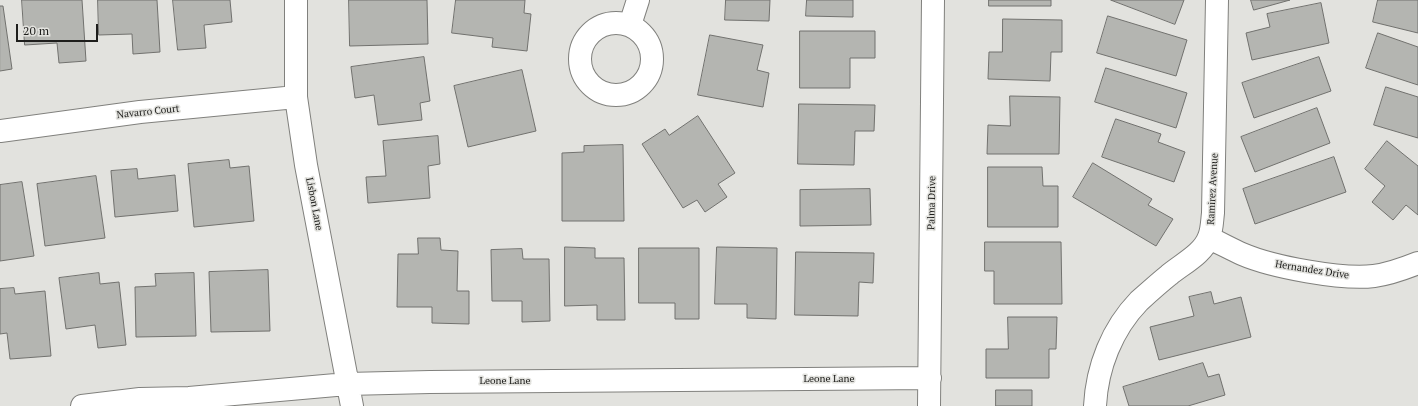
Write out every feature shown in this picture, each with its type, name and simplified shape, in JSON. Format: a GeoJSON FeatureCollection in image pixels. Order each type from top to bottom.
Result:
{"type":"FeatureCollection","features":[{"type":"Feature","properties":{"kind":"street","name":"Lisbon Lane"},"geometry":{"type":"LineString","coordinates":[[296,0],[296,97],[306,165],[352,406]]}},
{"type":"Feature","properties":{"kind":"street"},"geometry":{"type":"LineString","coordinates":[[630,25],[638,0]]}},
{"type":"Feature","properties":{"kind":"street","name":"Palma Drive"},"geometry":{"type":"LineString","coordinates":[[930,406],[933,0]]}},
{"type":"Feature","properties":{"kind":"street","name":"Ramirez Avenue"},"geometry":{"type":"LineString","coordinates":[[1095,406],[1096,391],[1104,355],[1120,324],[1139,301],[1170,274],[1196,255],[1209,238],[1213,213],[1218,0]]}},
{"type":"Feature","properties":{"kind":"street","name":"Navarro Court"},"geometry":{"type":"LineString","coordinates":[[0,131],[140,112],[296,97]]}},
{"type":"Feature","properties":{"kind":"street","name":"Hernandez Drive"},"geometry":{"type":"LineString","coordinates":[[1209,238],[1243,255],[1275,265],[1343,276],[1373,276],[1397,272],[1418,263]]}},
{"type":"Feature","properties":{"kind":"street","name":"Leone Lane"},"geometry":{"type":"LineString","coordinates":[[82,406],[140,399],[189,398],[347,384],[930,378]]}},
{"type":"Feature","properties":{"kind":"building"},"geometry":{"type":"Polygon","coordinates":[[[22,0],[82,0],[86,61],[59,63],[57,43],[25,45],[22,0]]]}},
{"type":"Feature","properties":{"kind":"building"},"geometry":{"type":"Polygon","coordinates":[[[98,0],[157,0],[160,52],[133,54],[132,34],[99,35],[98,0]]]}},
{"type":"Feature","properties":{"kind":"building"},"geometry":{"type":"Polygon","coordinates":[[[173,0],[230,0],[232,22],[204,25],[206,48],[178,50],[173,0]]]}},
{"type":"Feature","properties":{"kind":"building"},"geometry":{"type":"Polygon","coordinates":[[[349,0],[427,0],[428,44],[350,46],[349,0]]]}},
{"type":"Feature","properties":{"kind":"building"},"geometry":{"type":"Polygon","coordinates":[[[456,0],[525,0],[524,13],[531,14],[527,51],[492,47],[493,38],[452,33],[456,0]]]}},
{"type":"Feature","properties":{"kind":"building"},"geometry":{"type":"Polygon","coordinates":[[[726,0],[770,0],[769,21],[725,20],[726,0]]]}},
{"type":"Feature","properties":{"kind":"building"},"geometry":{"type":"Polygon","coordinates":[[[807,0],[853,0],[853,17],[806,16],[807,0]]]}},
{"type":"Feature","properties":{"kind":"building"},"geometry":{"type":"Polygon","coordinates":[[[989,0],[1051,0],[1051,6],[989,6],[989,0]]]}},
{"type":"Feature","properties":{"kind":"building"},"geometry":{"type":"Polygon","coordinates":[[[1111,0],[1184,0],[1175,24],[1111,0]]]}},
{"type":"Feature","properties":{"kind":"building"},"geometry":{"type":"Polygon","coordinates":[[[1251,0],[1290,0],[1254,10],[1251,0]]]}},
{"type":"Feature","properties":{"kind":"building"},"geometry":{"type":"Polygon","coordinates":[[[1378,0],[1418,0],[1418,33],[1373,22],[1378,0]]]}},
{"type":"Feature","properties":{"kind":"building"},"geometry":{"type":"Polygon","coordinates":[[[1321,3],[1329,43],[1252,60],[1246,33],[1270,27],[1267,14],[1321,3]]]}},
{"type":"Feature","properties":{"kind":"building"},"geometry":{"type":"Polygon","coordinates":[[[0,6],[3,6],[12,69],[0,71],[0,6]]]}},
{"type":"Feature","properties":{"kind":"building"},"geometry":{"type":"Polygon","coordinates":[[[1108,16],[1187,40],[1176,76],[1097,53],[1108,16]]]}},
{"type":"Feature","properties":{"kind":"building"},"geometry":{"type":"Polygon","coordinates":[[[1003,19],[1062,20],[1062,52],[1051,52],[1050,81],[988,79],[989,52],[1002,52],[1003,19]]]}},
{"type":"Feature","properties":{"kind":"building"},"geometry":{"type":"Polygon","coordinates":[[[800,31],[875,31],[875,58],[850,58],[850,88],[800,88],[800,31]]]}},
{"type":"Feature","properties":{"kind":"building"},"geometry":{"type":"Polygon","coordinates":[[[1378,33],[1418,47],[1418,85],[1366,68],[1378,33]]]}},
{"type":"Feature","properties":{"kind":"building"},"geometry":{"type":"Polygon","coordinates":[[[710,35],[763,45],[757,70],[769,73],[763,107],[698,95],[710,35]]]}},
{"type":"Feature","properties":{"kind":"building"},"geometry":{"type":"Polygon","coordinates":[[[424,57],[430,101],[420,103],[422,120],[378,125],[374,95],[355,98],[351,67],[424,57]]]}},
{"type":"Feature","properties":{"kind":"building"},"geometry":{"type":"Polygon","coordinates":[[[1319,57],[1331,91],[1254,118],[1242,83],[1319,57]]]}},
{"type":"Feature","properties":{"kind":"building"},"geometry":{"type":"Polygon","coordinates":[[[1106,68],[1187,93],[1176,128],[1095,102],[1106,68]]]}},
{"type":"Feature","properties":{"kind":"building"},"geometry":{"type":"Polygon","coordinates":[[[522,70],[536,131],[468,147],[454,86],[522,70]]]}},
{"type":"Feature","properties":{"kind":"building"},"geometry":{"type":"Polygon","coordinates":[[[1386,87],[1418,97],[1418,138],[1374,125],[1386,87]]]}},
{"type":"Feature","properties":{"kind":"building"},"geometry":{"type":"Polygon","coordinates":[[[1010,96],[1060,97],[1059,154],[987,154],[988,125],[1010,126],[1010,96]]]}},
{"type":"Feature","properties":{"kind":"building"},"geometry":{"type":"Polygon","coordinates":[[[799,104],[875,105],[874,131],[855,131],[854,165],[798,164],[799,104]]]}},
{"type":"Feature","properties":{"kind":"building"},"geometry":{"type":"Polygon","coordinates":[[[1317,108],[1330,143],[1255,172],[1241,137],[1317,108]]]}},
{"type":"Feature","properties":{"kind":"building"},"geometry":{"type":"Polygon","coordinates":[[[698,116],[735,173],[718,184],[727,197],[705,212],[697,200],[683,208],[642,144],[665,129],[669,135],[698,116]]]}},
{"type":"Feature","properties":{"kind":"building"},"geometry":{"type":"Polygon","coordinates":[[[1116,119],[1161,134],[1158,142],[1185,152],[1174,182],[1102,157],[1116,119]]]}},
{"type":"Feature","properties":{"kind":"building"},"geometry":{"type":"Polygon","coordinates":[[[438,136],[440,164],[428,166],[430,198],[368,203],[366,177],[386,176],[383,141],[438,136]]]}},
{"type":"Feature","properties":{"kind":"building"},"geometry":{"type":"Polygon","coordinates":[[[1387,141],[1418,166],[1418,215],[1406,205],[1393,220],[1372,202],[1385,186],[1365,169],[1387,141]]]}},
{"type":"Feature","properties":{"kind":"building"},"geometry":{"type":"Polygon","coordinates":[[[623,145],[624,221],[562,221],[562,153],[584,152],[584,146],[623,145]]]}},
{"type":"Feature","properties":{"kind":"building"},"geometry":{"type":"Polygon","coordinates":[[[1334,157],[1346,192],[1255,224],[1243,189],[1334,157]]]}},
{"type":"Feature","properties":{"kind":"building"},"geometry":{"type":"Polygon","coordinates":[[[229,160],[230,168],[249,166],[254,221],[194,227],[188,164],[229,160]]]}},
{"type":"Feature","properties":{"kind":"building"},"geometry":{"type":"Polygon","coordinates":[[[1093,163],[1152,199],[1148,205],[1173,219],[1156,246],[1073,197],[1093,163]]]}},
{"type":"Feature","properties":{"kind":"building"},"geometry":{"type":"Polygon","coordinates":[[[988,167],[1042,167],[1043,186],[1058,186],[1058,227],[988,227],[988,167]]]}},
{"type":"Feature","properties":{"kind":"building"},"geometry":{"type":"Polygon","coordinates":[[[137,169],[138,179],[175,175],[178,211],[115,217],[111,171],[137,169]]]}},
{"type":"Feature","properties":{"kind":"building"},"geometry":{"type":"Polygon","coordinates":[[[96,176],[105,238],[45,246],[37,184],[96,176]]]}},
{"type":"Feature","properties":{"kind":"building"},"geometry":{"type":"Polygon","coordinates":[[[22,182],[34,256],[0,261],[0,185],[22,182]]]}},
{"type":"Feature","properties":{"kind":"building"},"geometry":{"type":"Polygon","coordinates":[[[870,189],[871,225],[800,226],[800,190],[870,189]]]}},
{"type":"Feature","properties":{"kind":"building"},"geometry":{"type":"Polygon","coordinates":[[[418,238],[440,238],[441,250],[458,251],[457,291],[469,291],[469,324],[432,323],[432,307],[397,307],[398,254],[418,254],[418,238]]]}},
{"type":"Feature","properties":{"kind":"building"},"geometry":{"type":"Polygon","coordinates":[[[985,242],[1061,242],[1062,304],[994,304],[994,271],[985,271],[985,242]]]}},
{"type":"Feature","properties":{"kind":"building"},"geometry":{"type":"Polygon","coordinates":[[[565,247],[595,248],[595,258],[624,258],[625,320],[597,320],[597,305],[565,306],[565,247]]]}},
{"type":"Feature","properties":{"kind":"building"},"geometry":{"type":"Polygon","coordinates":[[[717,247],[777,248],[776,319],[747,318],[747,304],[715,304],[717,247]]]}},
{"type":"Feature","properties":{"kind":"building"},"geometry":{"type":"Polygon","coordinates":[[[639,248],[699,248],[699,319],[675,319],[675,303],[639,303],[639,248]]]}},
{"type":"Feature","properties":{"kind":"building"},"geometry":{"type":"Polygon","coordinates":[[[522,249],[523,259],[549,259],[550,321],[522,322],[522,301],[492,301],[491,250],[522,249]]]}},
{"type":"Feature","properties":{"kind":"building"},"geometry":{"type":"Polygon","coordinates":[[[796,252],[874,253],[873,283],[859,282],[858,316],[795,315],[796,252]]]}},
{"type":"Feature","properties":{"kind":"building"},"geometry":{"type":"Polygon","coordinates":[[[268,270],[270,331],[211,332],[209,272],[268,270]]]}},
{"type":"Feature","properties":{"kind":"building"},"geometry":{"type":"Polygon","coordinates":[[[99,273],[100,284],[119,282],[126,345],[98,348],[95,325],[66,329],[59,278],[99,273]]]}},
{"type":"Feature","properties":{"kind":"building"},"geometry":{"type":"Polygon","coordinates":[[[194,273],[196,336],[136,337],[135,287],[156,286],[155,274],[194,273]]]}},
{"type":"Feature","properties":{"kind":"building"},"geometry":{"type":"Polygon","coordinates":[[[14,288],[15,294],[45,291],[51,356],[10,359],[7,333],[0,334],[0,289],[14,288]]]}},
{"type":"Feature","properties":{"kind":"building"},"geometry":{"type":"Polygon","coordinates":[[[1211,292],[1214,304],[1241,297],[1251,337],[1159,360],[1150,327],[1194,316],[1189,297],[1211,292]]]}},
{"type":"Feature","properties":{"kind":"building"},"geometry":{"type":"Polygon","coordinates":[[[1008,317],[1057,317],[1056,349],[1049,349],[1049,378],[986,378],[986,349],[1008,349],[1008,317]]]}},
{"type":"Feature","properties":{"kind":"building"},"geometry":{"type":"Polygon","coordinates":[[[1203,363],[1208,377],[1219,374],[1225,395],[1188,406],[1129,406],[1123,387],[1203,363]]]}},
{"type":"Feature","properties":{"kind":"building"},"geometry":{"type":"Polygon","coordinates":[[[996,390],[1032,390],[1032,406],[996,406],[996,390]]]}}]}
